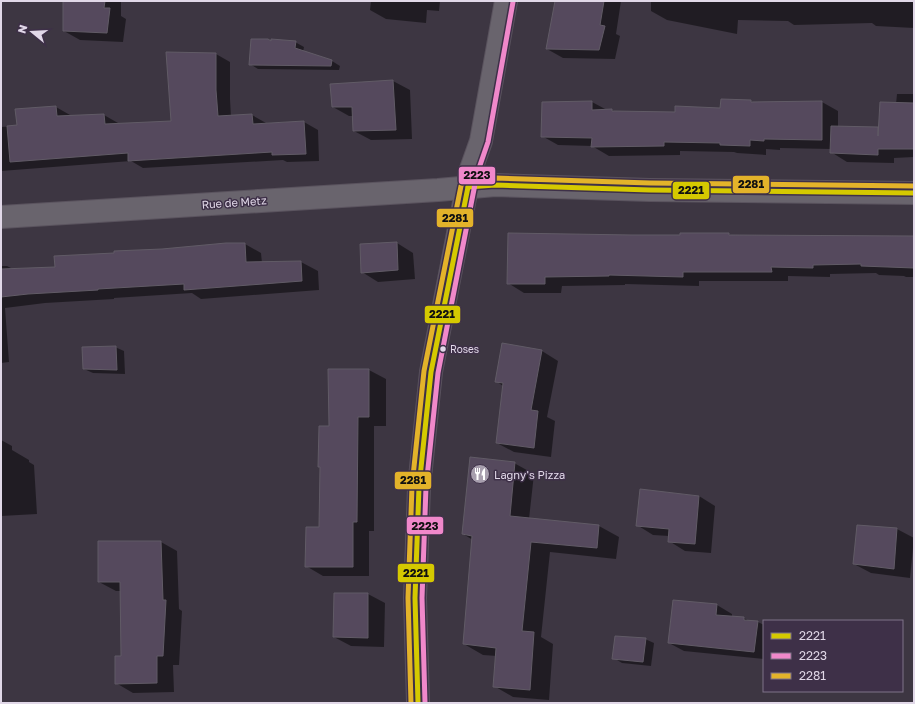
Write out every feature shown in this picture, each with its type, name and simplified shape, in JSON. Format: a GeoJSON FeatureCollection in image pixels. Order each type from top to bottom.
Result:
{"type":"FeatureCollection","features":[{"type":"Feature","properties":{"kind":"street"},"geometry":{"type":"LineString","coordinates":[[418,703],[415,598],[419,487],[432,372],[470,172],[481,141],[506,1]]}},
{"type":"Feature","properties":{"kind":"street","name":"Rue de Metz"},"geometry":{"type":"LineString","coordinates":[[1,217],[495,185],[650,190],[914,193]]}},
{"type":"Feature","properties":{"kind":"building"},"geometry":{"type":"Polygon","coordinates":[[[63,1],[105,1],[104,8],[110,8],[107,33],[63,31],[63,1]]]}},
{"type":"Feature","properties":{"kind":"building"},"geometry":{"type":"Polygon","coordinates":[[[555,1],[604,1],[600,25],[605,26],[599,50],[546,49],[555,1]]]}},
{"type":"Feature","properties":{"kind":"building"},"geometry":{"type":"Polygon","coordinates":[[[251,39],[296,41],[295,48],[332,60],[331,66],[249,65],[251,39]]]}},
{"type":"Feature","properties":{"kind":"building"},"geometry":{"type":"Polygon","coordinates":[[[166,52],[216,53],[218,116],[252,114],[253,124],[304,121],[306,154],[272,155],[272,152],[128,161],[128,153],[10,162],[7,126],[17,125],[15,109],[56,106],[57,116],[104,114],[105,124],[171,121],[166,52]]]}},
{"type":"Feature","properties":{"kind":"building"},"geometry":{"type":"Polygon","coordinates":[[[393,80],[396,130],[353,131],[352,107],[332,107],[330,84],[393,80]]]}},
{"type":"Feature","properties":{"kind":"building"},"geometry":{"type":"Polygon","coordinates":[[[721,99],[751,100],[751,102],[822,101],[822,140],[750,140],[750,146],[720,145],[720,143],[664,142],[664,146],[591,147],[592,138],[541,137],[542,102],[592,101],[592,110],[612,109],[612,111],[675,112],[675,106],[720,108],[721,99]]]}},
{"type":"Feature","properties":{"kind":"building"},"geometry":{"type":"Polygon","coordinates":[[[880,102],[914,103],[914,149],[878,149],[878,155],[830,153],[831,126],[878,127],[878,136],[880,102]]]}},
{"type":"Feature","properties":{"kind":"building"},"geometry":{"type":"Polygon","coordinates":[[[508,233],[680,235],[680,233],[729,233],[729,235],[914,236],[914,268],[861,266],[861,264],[813,265],[813,268],[771,267],[772,272],[683,272],[683,277],[609,275],[545,277],[545,284],[507,284],[508,233]]]}},
{"type":"Feature","properties":{"kind":"building"},"geometry":{"type":"Polygon","coordinates":[[[397,242],[398,270],[361,273],[360,244],[397,242]]]}},
{"type":"Feature","properties":{"kind":"building"},"geometry":{"type":"Polygon","coordinates":[[[226,243],[245,243],[246,262],[301,261],[302,281],[184,290],[184,284],[1,297],[1,269],[55,267],[54,256],[114,253],[114,251],[162,249],[226,243]]]}},
{"type":"Feature","properties":{"kind":"building"},"geometry":{"type":"Polygon","coordinates":[[[502,343],[542,350],[531,410],[538,411],[534,448],[496,443],[503,383],[495,382],[502,343]]]}},
{"type":"Feature","properties":{"kind":"building"},"geometry":{"type":"Polygon","coordinates":[[[116,346],[117,370],[83,369],[82,347],[116,346]]]}},
{"type":"Feature","properties":{"kind":"building"},"geometry":{"type":"Polygon","coordinates":[[[328,369],[369,369],[369,417],[358,417],[357,522],[353,522],[353,567],[305,567],[306,527],[319,527],[319,426],[329,426],[328,369]]]}},
{"type":"Feature","properties":{"kind":"building"},"geometry":{"type":"Polygon","coordinates":[[[470,457],[515,462],[510,516],[599,525],[597,548],[531,542],[522,631],[534,632],[530,690],[493,687],[496,648],[463,644],[472,536],[462,534],[470,457]]]}},
{"type":"Feature","properties":{"kind":"building"},"geometry":{"type":"Polygon","coordinates":[[[640,489],[699,496],[695,544],[668,542],[669,529],[636,526],[640,489]]]}},
{"type":"Feature","properties":{"kind":"building"},"geometry":{"type":"Polygon","coordinates":[[[857,525],[897,528],[894,569],[853,564],[857,525]]]}},
{"type":"Feature","properties":{"kind":"building"},"geometry":{"type":"Polygon","coordinates":[[[98,541],[161,541],[163,600],[166,600],[163,656],[157,656],[157,683],[115,684],[115,656],[121,656],[120,582],[98,582],[98,541]]]}},
{"type":"Feature","properties":{"kind":"building"},"geometry":{"type":"Polygon","coordinates":[[[334,593],[368,593],[368,638],[333,637],[334,593]]]}},
{"type":"Feature","properties":{"kind":"building"},"geometry":{"type":"Polygon","coordinates":[[[673,600],[717,604],[716,615],[744,617],[744,620],[758,621],[754,652],[668,643],[673,600]]]}},
{"type":"Feature","properties":{"kind":"building"},"geometry":{"type":"Polygon","coordinates":[[[615,636],[646,638],[643,662],[612,659],[615,636]]]}},
{"type":"Feature","properties":{"kind":"transit line","name":"2223"},"geometry":{"type":"LineString","coordinates":[[425,703],[422,598],[426,487],[438,373],[477,174],[488,142],[513,2]]}},
{"type":"Feature","properties":{"kind":"transit line","name":"2281"},"geometry":{"type":"LineString","coordinates":[[411,703],[408,598],[412,486],[424,371],[463,182],[467,180],[495,178],[650,183],[914,186]]}},
{"type":"Feature","properties":{"kind":"transit line","name":"2221"},"geometry":{"type":"LineString","coordinates":[[468,187],[495,185],[650,190],[914,193]]}},
{"type":"Feature","properties":{"kind":"transit line","name":"2221"},"geometry":{"type":"LineString","coordinates":[[418,703],[415,598],[419,487],[431,372],[468,187]]}},
{"type":"Feature","properties":{"kind":"place","name":"Roses"},"geometry":{"type":"Point","coordinates":[443,349]}},
{"type":"Feature","properties":{"kind":"place","name":"Lagny's Pizza"},"geometry":{"type":"Point","coordinates":[480,474]}}]}
